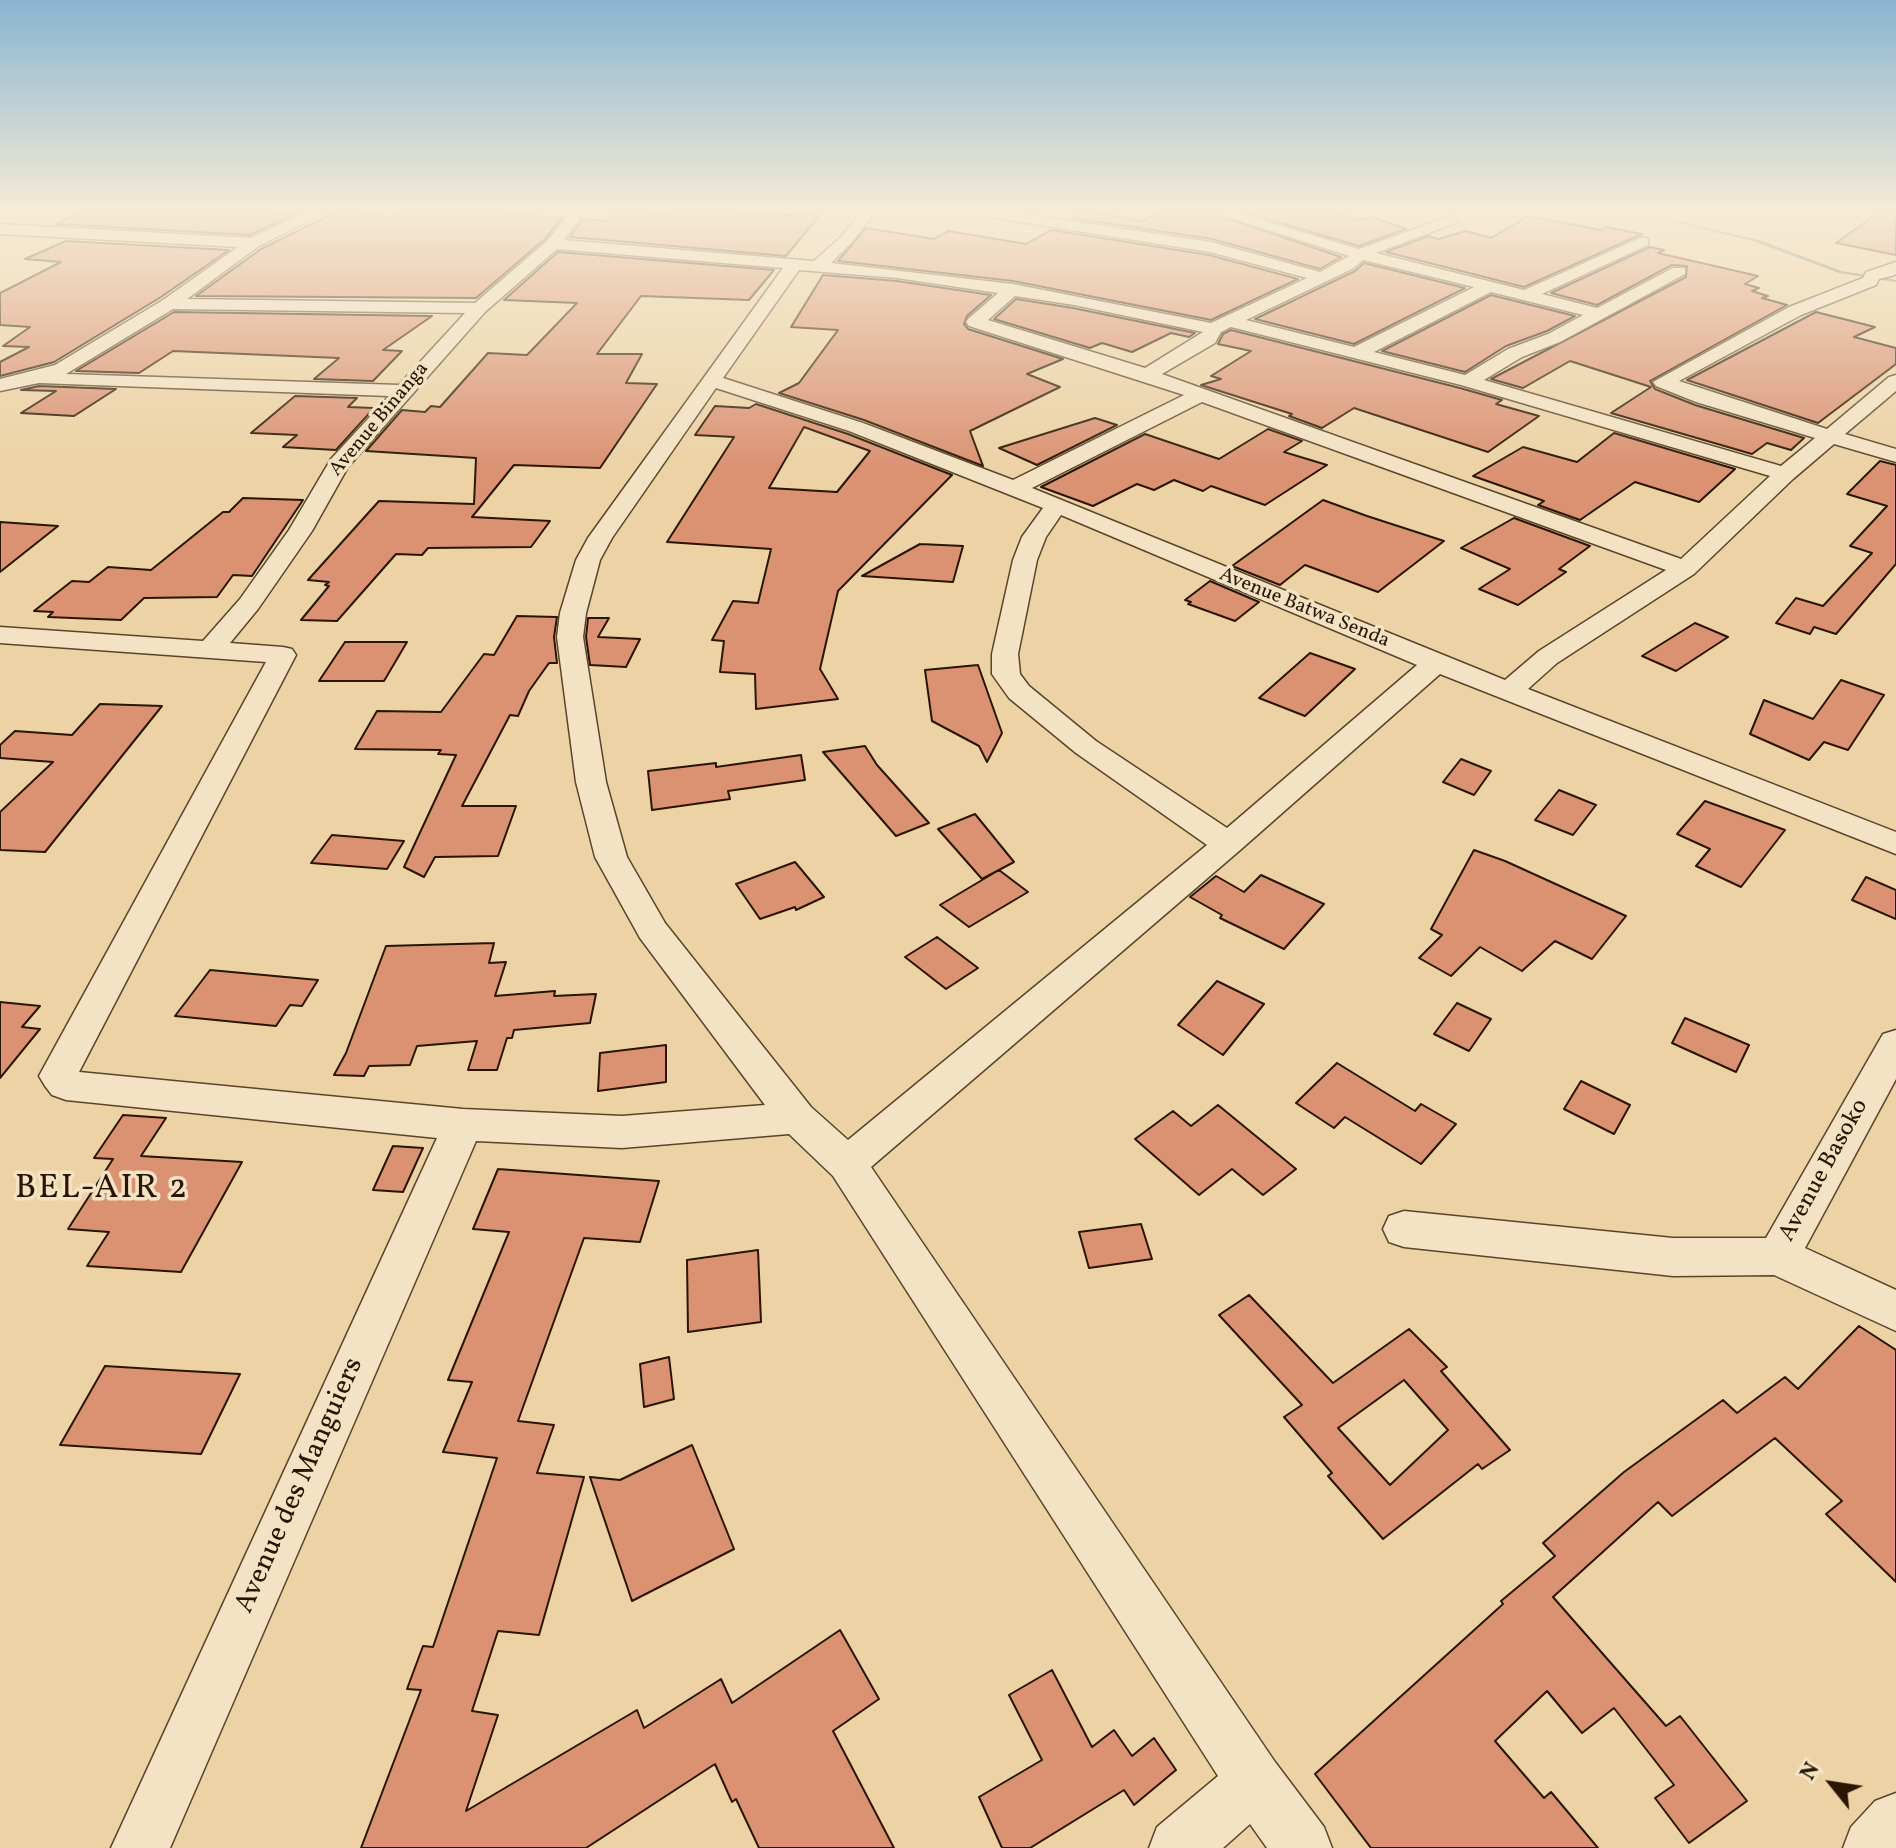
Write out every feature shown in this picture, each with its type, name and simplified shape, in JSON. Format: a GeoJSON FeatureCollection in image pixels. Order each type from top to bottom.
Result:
{"type":"FeatureCollection","features":[{"type":"Feature","properties":{"kind":"street"},"geometry":{"type":"LineString","coordinates":[[37,378],[92,352],[178,297]]}},
{"type":"Feature","properties":{"kind":"street","name":"Avenue Binanga"},"geometry":{"type":"LineString","coordinates":[[209,651],[249,604],[300,531],[339,464],[402,391],[491,297]]}},
{"type":"Feature","properties":{"kind":"street"},"geometry":{"type":"LineString","coordinates":[[779,297],[711,380],[594,549],[573,613],[570,637],[591,782],[611,857],[652,930],[797,1118],[847,1164],[1255,1782],[1303,1848]]}},
{"type":"Feature","properties":{"kind":"street"},"geometry":{"type":"LineString","coordinates":[[1004,297],[975,322],[1147,375],[1198,396],[1685,569]]}},
{"type":"Feature","properties":{"kind":"street"},"geometry":{"type":"LineString","coordinates":[[1061,297],[1222,325],[1357,353],[1468,381],[1785,474]]}},
{"type":"Feature","properties":{"kind":"street"},"geometry":{"type":"LineString","coordinates":[[1147,375],[1209,339],[1222,325],[1274,297]]}},
{"type":"Feature","properties":{"kind":"street"},"geometry":{"type":"LineString","coordinates":[[1357,353],[1468,297]]}},
{"type":"Feature","properties":{"kind":"street"},"geometry":{"type":"LineString","coordinates":[[1530,297],[1600,314]]}},
{"type":"Feature","properties":{"kind":"street"},"geometry":{"type":"LineString","coordinates":[[1468,381],[1515,353],[1554,338],[1631,297]]}},
{"type":"Feature","properties":{"kind":"street"},"geometry":{"type":"LineString","coordinates":[[1829,297],[1795,311],[1663,382],[1683,391],[1896,456]]}},
{"type":"Feature","properties":{"kind":"street"},"geometry":{"type":"LineString","coordinates":[[169,304],[479,308]]}},
{"type":"Feature","properties":{"kind":"street"},"geometry":{"type":"LineString","coordinates":[[0,385],[37,378],[402,391]]}},
{"type":"Feature","properties":{"kind":"street","name":"Avenue Batwa Senda"},"geometry":{"type":"LineString","coordinates":[[711,380],[856,427],[1014,488],[1436,663],[1896,844]]}},
{"type":"Feature","properties":{"kind":"street"},"geometry":{"type":"LineString","coordinates":[[1508,692],[1548,657],[1685,569],[1785,474],[1896,381]]}},
{"type":"Feature","properties":{"kind":"street"},"geometry":{"type":"LineString","coordinates":[[1014,488],[1198,396]]}},
{"type":"Feature","properties":{"kind":"street"},"geometry":{"type":"LineString","coordinates":[[1055,507],[1034,537],[1025,560],[1005,654],[1006,674],[1019,692],[1074,738],[1228,844]]}},
{"type":"Feature","properties":{"kind":"street"},"geometry":{"type":"LineString","coordinates":[[0,635],[283,655],[58,1076],[60,1081],[80,1088],[463,1125],[622,1132],[797,1118]]}},
{"type":"Feature","properties":{"kind":"street"},"geometry":{"type":"LineString","coordinates":[[847,1164],[1228,844],[1436,663]]}},
{"type":"Feature","properties":{"kind":"street","name":"Avenue Basoko"},"geometry":{"type":"LineString","coordinates":[[1778,1256],[1896,1044]]}},
{"type":"Feature","properties":{"kind":"street","name":"Avenue des Manguiers"},"geometry":{"type":"LineString","coordinates":[[140,1848],[463,1125]]}},
{"type":"Feature","properties":{"kind":"street"},"geometry":{"type":"LineString","coordinates":[[1404,1229],[1673,1257],[1778,1256],[1896,1311]]}},
{"type":"Feature","properties":{"kind":"street"},"geometry":{"type":"LineString","coordinates":[[1178,1848],[1255,1782]]}},
{"type":"Feature","properties":{"kind":"street"},"geometry":{"type":"LineString","coordinates":[[1872,1848],[1896,1822]]}},
{"type":"Feature","properties":{"kind":"building"},"geometry":{"type":"Polygon","coordinates":[[[0,297],[161,297],[54,362],[0,376],[0,362],[29,347],[3,346],[30,327],[0,325],[0,297]]]}},
{"type":"Feature","properties":{"kind":"building"},"geometry":{"type":"Polygon","coordinates":[[[370,297],[477,297],[476,298],[370,297]]]}},
{"type":"Feature","properties":{"kind":"building"},"geometry":{"type":"Polygon","coordinates":[[[507,297],[640,297],[597,354],[642,354],[626,383],[657,384],[600,468],[514,465],[472,517],[550,521],[531,547],[428,548],[422,555],[396,554],[337,621],[301,620],[329,586],[325,585],[329,582],[308,580],[379,501],[474,504],[476,458],[366,451],[402,410],[425,412],[431,406],[440,407],[488,353],[527,355],[577,303],[504,300],[507,297]]]}},
{"type":"Feature","properties":{"kind":"building"},"geometry":{"type":"Polygon","coordinates":[[[674,297],[751,297],[749,300],[674,297]]]}},
{"type":"Feature","properties":{"kind":"building"},"geometry":{"type":"Polygon","coordinates":[[[809,297],[988,297],[967,316],[964,324],[968,329],[1063,359],[1027,374],[1060,387],[970,431],[983,466],[864,420],[779,393],[799,383],[838,330],[791,327],[809,297]]]}},
{"type":"Feature","properties":{"kind":"building"},"geometry":{"type":"Polygon","coordinates":[[[1095,297],[1259,297],[1211,320],[1095,297]]]}},
{"type":"Feature","properties":{"kind":"building"},"geometry":{"type":"Polygon","coordinates":[[[1300,297],[1447,297],[1354,344],[1255,319],[1300,297]]]}},
{"type":"Feature","properties":{"kind":"building"},"geometry":{"type":"Polygon","coordinates":[[[1487,297],[1500,297],[1575,316],[1547,331],[1506,346],[1465,372],[1382,351],[1487,297]]]}},
{"type":"Feature","properties":{"kind":"building"},"geometry":{"type":"Polygon","coordinates":[[[1567,297],[1612,297],[1597,305],[1567,297]]]}},
{"type":"Feature","properties":{"kind":"building"},"geometry":{"type":"Polygon","coordinates":[[[1647,297],[1764,297],[1762,298],[1787,305],[1650,381],[1655,389],[1695,405],[1804,438],[1791,450],[1767,443],[1752,454],[1611,413],[1651,387],[1570,361],[1523,388],[1491,379],[1647,297]]]}},
{"type":"Feature","properties":{"kind":"building"},"geometry":{"type":"Polygon","coordinates":[[[1016,299],[1195,333],[1189,337],[1171,333],[1132,352],[1102,343],[1090,348],[994,319],[1016,299]]]}},
{"type":"Feature","properties":{"kind":"building"},"geometry":{"type":"Polygon","coordinates":[[[174,312],[432,316],[383,350],[402,351],[373,381],[314,379],[339,358],[173,351],[139,373],[76,371],[174,312]]]}},
{"type":"Feature","properties":{"kind":"building"},"geometry":{"type":"Polygon","coordinates":[[[1816,312],[1875,327],[1854,337],[1896,348],[1896,364],[1818,423],[1687,380],[1816,312]]]}},
{"type":"Feature","properties":{"kind":"building"},"geometry":{"type":"Polygon","coordinates":[[[1231,330],[1460,388],[1502,400],[1496,404],[1539,416],[1488,452],[1354,408],[1322,428],[1289,416],[1292,414],[1201,385],[1221,379],[1211,376],[1251,351],[1218,344],[1223,334],[1231,330]]]}},
{"type":"Feature","properties":{"kind":"building"},"geometry":{"type":"Polygon","coordinates":[[[39,386],[116,389],[74,416],[21,413],[56,391],[21,390],[39,386]]]}},
{"type":"Feature","properties":{"kind":"building"},"geometry":{"type":"Polygon","coordinates":[[[295,396],[357,398],[348,407],[374,408],[336,450],[283,447],[297,435],[251,433],[295,396]]]}},
{"type":"Feature","properties":{"kind":"building"},"geometry":{"type":"Polygon","coordinates":[[[756,404],[848,434],[952,475],[838,591],[820,669],[838,699],[756,709],[755,674],[720,672],[724,641],[712,640],[733,601],[758,603],[771,549],[667,542],[734,437],[695,435],[715,406],[749,408],[756,404]],[[804,427],[769,488],[837,492],[870,451],[804,427]]]}},
{"type":"Feature","properties":{"kind":"building"},"geometry":{"type":"Polygon","coordinates":[[[1095,418],[1117,425],[1037,465],[999,448],[1095,418]]]}},
{"type":"Feature","properties":{"kind":"building"},"geometry":{"type":"Polygon","coordinates":[[[1268,429],[1302,441],[1284,452],[1327,465],[1265,505],[1211,486],[1203,491],[1174,480],[1154,490],[1137,484],[1093,506],[1041,487],[1145,434],[1219,459],[1268,429]]]}},
{"type":"Feature","properties":{"kind":"building"},"geometry":{"type":"Polygon","coordinates":[[[1614,433],[1735,469],[1699,502],[1635,482],[1580,520],[1538,505],[1544,501],[1473,476],[1523,447],[1577,462],[1614,433]]]}},
{"type":"Feature","properties":{"kind":"building"},"geometry":{"type":"Polygon","coordinates":[[[1880,461],[1896,465],[1896,564],[1836,634],[1814,627],[1810,634],[1776,623],[1796,598],[1823,606],[1872,553],[1850,546],[1887,506],[1847,494],[1880,461]]]}},
{"type":"Feature","properties":{"kind":"building"},"geometry":{"type":"Polygon","coordinates":[[[243,498],[303,500],[252,576],[233,575],[217,597],[144,598],[121,620],[48,617],[53,612],[34,611],[72,581],[89,582],[108,567],[151,570],[243,498]]]}},
{"type":"Feature","properties":{"kind":"building"},"geometry":{"type":"Polygon","coordinates":[[[1323,500],[1444,541],[1378,592],[1305,565],[1280,585],[1232,566],[1323,500]]]}},
{"type":"Feature","properties":{"kind":"building"},"geometry":{"type":"Polygon","coordinates":[[[1514,518],[1590,546],[1559,569],[1566,572],[1518,605],[1479,589],[1510,569],[1461,548],[1514,518]]]}},
{"type":"Feature","properties":{"kind":"building"},"geometry":{"type":"Polygon","coordinates":[[[0,522],[58,526],[0,572],[0,522]]]}},
{"type":"Feature","properties":{"kind":"building"},"geometry":{"type":"Polygon","coordinates":[[[920,544],[963,546],[953,582],[862,576],[920,544]]]}},
{"type":"Feature","properties":{"kind":"building"},"geometry":{"type":"Polygon","coordinates":[[[1210,581],[1259,602],[1235,621],[1188,604],[1191,602],[1185,600],[1210,581]]]}},
{"type":"Feature","properties":{"kind":"building"},"geometry":{"type":"Polygon","coordinates":[[[517,616],[557,617],[554,637],[557,663],[549,663],[529,691],[518,716],[510,715],[462,806],[516,806],[498,856],[435,857],[424,877],[404,867],[456,755],[438,754],[441,750],[355,749],[377,711],[441,712],[484,654],[494,655],[517,616]]]}},
{"type":"Feature","properties":{"kind":"building"},"geometry":{"type":"Polygon","coordinates":[[[588,618],[609,618],[598,637],[640,639],[626,667],[590,665],[586,637],[588,618]]]}},
{"type":"Feature","properties":{"kind":"building"},"geometry":{"type":"Polygon","coordinates":[[[1695,623],[1728,637],[1676,671],[1642,656],[1695,623]]]}},
{"type":"Feature","properties":{"kind":"building"},"geometry":{"type":"Polygon","coordinates":[[[345,642],[407,642],[384,681],[319,681],[345,642]]]}},
{"type":"Feature","properties":{"kind":"building"},"geometry":{"type":"Polygon","coordinates":[[[1310,653],[1355,669],[1305,716],[1259,698],[1310,653]]]}},
{"type":"Feature","properties":{"kind":"building"},"geometry":{"type":"Polygon","coordinates":[[[978,665],[1002,733],[987,762],[979,746],[932,721],[925,670],[978,665]]]}},
{"type":"Feature","properties":{"kind":"building"},"geometry":{"type":"Polygon","coordinates":[[[1841,680],[1884,695],[1848,750],[1824,742],[1809,760],[1750,734],[1764,700],[1813,719],[1841,680]]]}},
{"type":"Feature","properties":{"kind":"building"},"geometry":{"type":"Polygon","coordinates":[[[100,704],[162,706],[45,852],[0,850],[0,812],[53,762],[0,758],[0,745],[15,731],[72,735],[100,704]]]}},
{"type":"Feature","properties":{"kind":"building"},"geometry":{"type":"Polygon","coordinates":[[[865,746],[877,765],[929,823],[896,836],[823,752],[865,746]]]}},
{"type":"Feature","properties":{"kind":"building"},"geometry":{"type":"Polygon","coordinates":[[[801,755],[805,780],[728,791],[730,799],[652,810],[648,771],[716,763],[716,767],[801,755]]]}},
{"type":"Feature","properties":{"kind":"building"},"geometry":{"type":"Polygon","coordinates":[[[1461,759],[1491,771],[1474,795],[1443,782],[1461,759]]]}},
{"type":"Feature","properties":{"kind":"building"},"geometry":{"type":"Polygon","coordinates":[[[1559,790],[1596,805],[1573,835],[1535,820],[1559,790]]]}},
{"type":"Feature","properties":{"kind":"building"},"geometry":{"type":"Polygon","coordinates":[[[1705,801],[1785,830],[1741,887],[1696,866],[1710,849],[1677,834],[1705,801]]]}},
{"type":"Feature","properties":{"kind":"building"},"geometry":{"type":"Polygon","coordinates":[[[975,814],[1014,862],[982,879],[938,829],[975,814]]]}},
{"type":"Feature","properties":{"kind":"building"},"geometry":{"type":"Polygon","coordinates":[[[332,835],[404,841],[387,869],[311,863],[332,835]]]}},
{"type":"Feature","properties":{"kind":"building"},"geometry":{"type":"Polygon","coordinates":[[[1474,850],[1626,916],[1592,959],[1555,941],[1522,971],[1480,947],[1451,976],[1419,958],[1442,935],[1431,929],[1474,850]]]}},
{"type":"Feature","properties":{"kind":"building"},"geometry":{"type":"Polygon","coordinates":[[[795,862],[824,897],[796,910],[795,907],[760,919],[736,884],[795,862]]]}},
{"type":"Feature","properties":{"kind":"building"},"geometry":{"type":"Polygon","coordinates":[[[999,870],[1028,892],[969,927],[940,905],[999,870]]]}},
{"type":"Feature","properties":{"kind":"building"},"geometry":{"type":"Polygon","coordinates":[[[1261,875],[1324,904],[1284,949],[1220,918],[1222,915],[1190,897],[1216,876],[1244,892],[1261,875]]]}},
{"type":"Feature","properties":{"kind":"building"},"geometry":{"type":"Polygon","coordinates":[[[1866,877],[1896,890],[1896,919],[1852,900],[1866,877]]]}},
{"type":"Feature","properties":{"kind":"building"},"geometry":{"type":"Polygon","coordinates":[[[937,937],[978,968],[946,989],[905,957],[937,937]]]}},
{"type":"Feature","properties":{"kind":"building"},"geometry":{"type":"Polygon","coordinates":[[[494,943],[489,963],[506,962],[495,996],[555,991],[554,996],[596,994],[590,1023],[514,1030],[512,1038],[507,1038],[497,1070],[468,1070],[477,1041],[417,1046],[410,1065],[369,1066],[364,1076],[334,1075],[346,1053],[386,946],[494,943]]]}},
{"type":"Feature","properties":{"kind":"building"},"geometry":{"type":"Polygon","coordinates":[[[210,970],[318,980],[302,1006],[290,1005],[276,1026],[175,1016],[210,970]]]}},
{"type":"Feature","properties":{"kind":"building"},"geometry":{"type":"Polygon","coordinates":[[[1217,981],[1264,1004],[1223,1055],[1178,1025],[1217,981]]]}},
{"type":"Feature","properties":{"kind":"building"},"geometry":{"type":"Polygon","coordinates":[[[0,1002],[40,1006],[22,1027],[40,1029],[0,1078],[0,1002]]]}},
{"type":"Feature","properties":{"kind":"building"},"geometry":{"type":"Polygon","coordinates":[[[1457,1003],[1491,1019],[1469,1051],[1434,1034],[1457,1003]]]}},
{"type":"Feature","properties":{"kind":"building"},"geometry":{"type":"Polygon","coordinates":[[[1685,1018],[1749,1045],[1736,1072],[1672,1043],[1685,1018]]]}},
{"type":"Feature","properties":{"kind":"building"},"geometry":{"type":"Polygon","coordinates":[[[666,1045],[666,1082],[598,1091],[600,1053],[666,1045]]]}},
{"type":"Feature","properties":{"kind":"building"},"geometry":{"type":"Polygon","coordinates":[[[1337,1063],[1415,1111],[1421,1104],[1456,1124],[1421,1164],[1345,1117],[1334,1128],[1296,1103],[1337,1063]]]}},
{"type":"Feature","properties":{"kind":"building"},"geometry":{"type":"Polygon","coordinates":[[[1581,1081],[1630,1105],[1614,1134],[1564,1109],[1581,1081]]]}},
{"type":"Feature","properties":{"kind":"building"},"geometry":{"type":"Polygon","coordinates":[[[1218,1105],[1296,1169],[1263,1195],[1232,1169],[1199,1195],[1135,1139],[1173,1111],[1191,1126],[1218,1105]]]}},
{"type":"Feature","properties":{"kind":"building"},"geometry":{"type":"Polygon","coordinates":[[[123,1115],[166,1118],[141,1156],[242,1162],[181,1272],[87,1266],[109,1232],[68,1229],[113,1159],[94,1158],[123,1115]]]}},
{"type":"Feature","properties":{"kind":"building"},"geometry":{"type":"Polygon","coordinates":[[[393,1146],[423,1148],[403,1192],[373,1190],[393,1146]]]}},
{"type":"Feature","properties":{"kind":"building"},"geometry":{"type":"Polygon","coordinates":[[[498,1169],[659,1181],[640,1242],[584,1238],[518,1421],[554,1425],[537,1473],[584,1477],[539,1635],[498,1631],[472,1711],[498,1715],[466,1811],[637,1710],[644,1728],[721,1679],[732,1703],[840,1630],[879,1699],[833,1731],[894,1848],[759,1848],[736,1799],[732,1802],[715,1764],[586,1848],[361,1848],[421,1690],[407,1689],[423,1646],[433,1647],[497,1458],[443,1452],[472,1382],[448,1380],[509,1232],[473,1229],[498,1169]]]}},
{"type":"Feature","properties":{"kind":"building"},"geometry":{"type":"Polygon","coordinates":[[[1141,1224],[1152,1259],[1089,1268],[1079,1232],[1141,1224]]]}},
{"type":"Feature","properties":{"kind":"building"},"geometry":{"type":"Polygon","coordinates":[[[758,1250],[761,1322],[688,1332],[687,1260],[758,1250]]]}},
{"type":"Feature","properties":{"kind":"building"},"geometry":{"type":"Polygon","coordinates":[[[1249,1295],[1333,1383],[1409,1329],[1447,1367],[1441,1371],[1510,1450],[1482,1469],[1478,1464],[1383,1539],[1328,1476],[1332,1473],[1284,1417],[1302,1405],[1219,1315],[1249,1295]],[[1404,1380],[1338,1428],[1390,1485],[1448,1430],[1404,1380]]]}},
{"type":"Feature","properties":{"kind":"building"},"geometry":{"type":"Polygon","coordinates":[[[1859,1326],[1896,1350],[1896,1582],[1826,1514],[1842,1501],[1775,1438],[1672,1516],[1658,1502],[1553,1597],[1666,1726],[1680,1716],[1747,1801],[1689,1843],[1655,1798],[1674,1785],[1614,1708],[1582,1733],[1547,1691],[1495,1741],[1544,1798],[1551,1792],[1598,1848],[1371,1848],[1315,1774],[1503,1604],[1501,1601],[1555,1556],[1543,1543],[1624,1472],[1723,1400],[1737,1413],[1785,1377],[1798,1389],[1859,1326]]]}},
{"type":"Feature","properties":{"kind":"building"},"geometry":{"type":"Polygon","coordinates":[[[669,1357],[674,1399],[644,1407],[640,1364],[669,1357]]]}},
{"type":"Feature","properties":{"kind":"building"},"geometry":{"type":"Polygon","coordinates":[[[105,1366],[240,1374],[201,1454],[60,1445],[105,1366]]]}},
{"type":"Feature","properties":{"kind":"building"},"geometry":{"type":"Polygon","coordinates":[[[692,1445],[734,1549],[632,1601],[590,1477],[620,1480],[692,1445]]]}},
{"type":"Feature","properties":{"kind":"building"},"geometry":{"type":"Polygon","coordinates":[[[1052,1670],[1092,1747],[1114,1730],[1132,1756],[1154,1738],[1176,1770],[1134,1805],[1124,1790],[1030,1848],[1002,1848],[979,1797],[1042,1760],[1009,1695],[1052,1670]]]}},
{"type":"Feature","properties":{"kind":"district","name":"BEL-AIR 2"},"geometry":{"type":"Point","coordinates":[102,1191]}}]}
